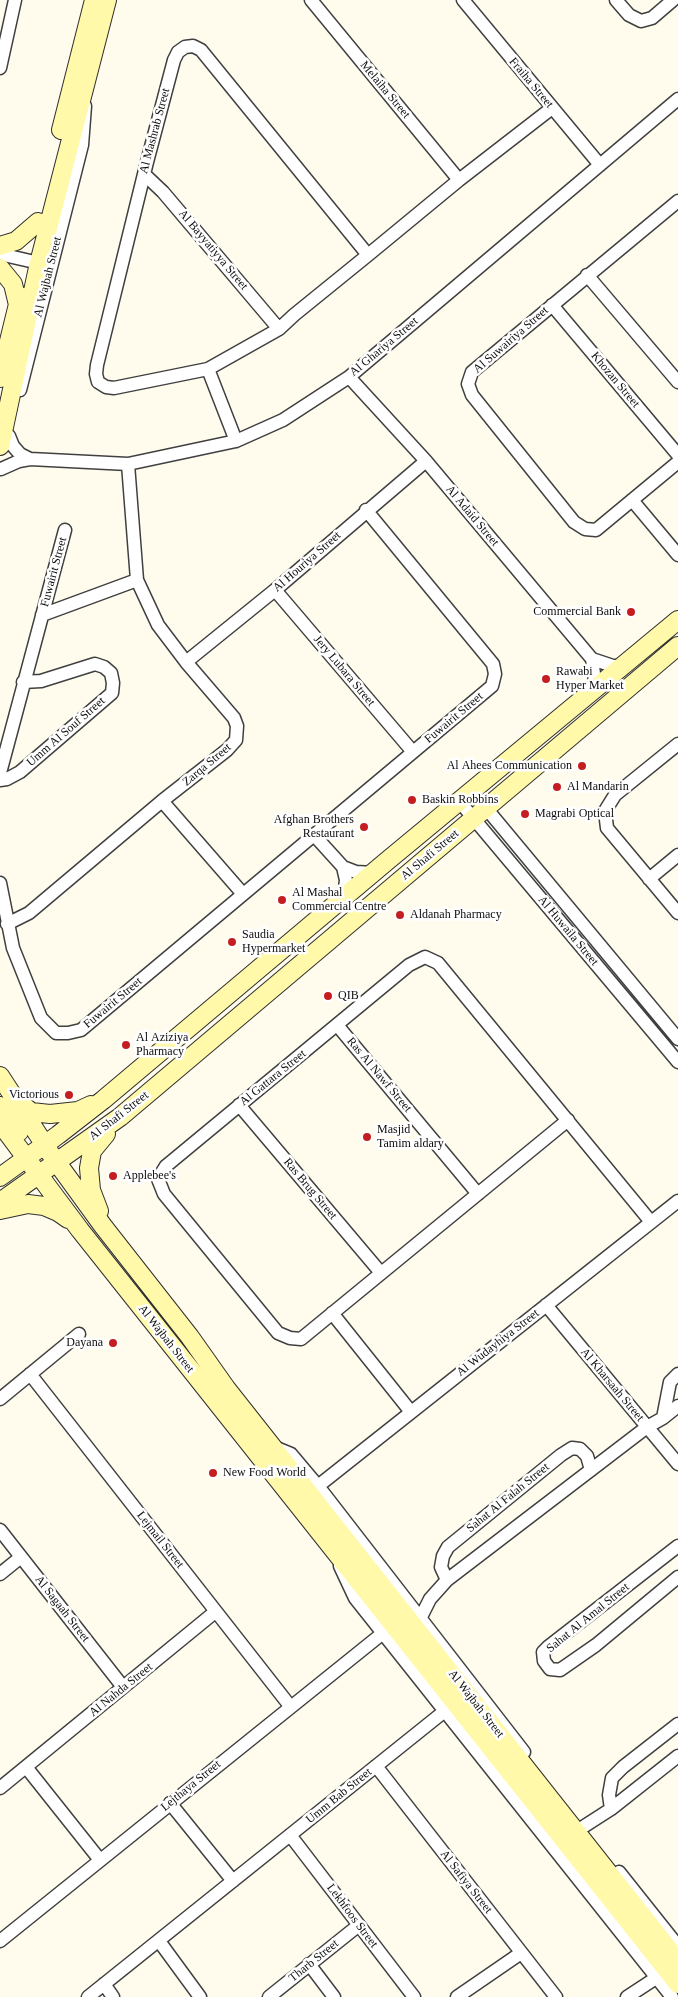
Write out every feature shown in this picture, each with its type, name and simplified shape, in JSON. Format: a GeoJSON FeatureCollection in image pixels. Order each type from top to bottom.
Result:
{"type":"FeatureCollection","features":[{"type":"Feature","properties":{"kind":"street"},"geometry":{"type":"LineString","coordinates":[[0,68],[15,0]]}},
{"type":"Feature","properties":{"kind":"street","name":"Al Wajbah Street"},"geometry":{"type":"LineString","coordinates":[[0,471],[33,266],[38,222],[94,0]]}},
{"type":"Feature","properties":{"kind":"street","name":"Al Wajbah Street"},"geometry":{"type":"LineString","coordinates":[[0,378],[18,305],[33,266],[107,0]]}},
{"type":"Feature","properties":{"kind":"street","name":"Melaiha Street"},"geometry":{"type":"LineString","coordinates":[[311,0],[459,180]]}},
{"type":"Feature","properties":{"kind":"street","name":"Fraiha Street"},"geometry":{"type":"LineString","coordinates":[[463,0],[600,165]]}},
{"type":"Feature","properties":{"kind":"street"},"geometry":{"type":"LineString","coordinates":[[616,0],[629,15],[641,21],[652,18],[673,0]]}},
{"type":"Feature","properties":{"kind":"street","name":"Al Mashrab Street"},"geometry":{"type":"LineString","coordinates":[[368,255],[201,50],[193,46],[185,47],[178,52],[174,60],[144,174],[96,365],[98,382],[106,387],[114,388],[208,369],[279,329],[459,180],[552,108]]}},
{"type":"Feature","properties":{"kind":"street","name":"Al Wajbah Street"},"geometry":{"type":"LineString","coordinates":[[4,441],[82,145],[86,80]]}},
{"type":"Feature","properties":{"kind":"street","name":"Al Ghariya Street"},"geometry":{"type":"LineString","coordinates":[[0,471],[19,461],[30,459],[128,464],[236,441],[282,420],[349,377],[678,99]]}},
{"type":"Feature","properties":{"kind":"street","name":"Al Bayyatiyya Street"},"geometry":{"type":"LineString","coordinates":[[144,174],[163,192],[279,329]]}},
{"type":"Feature","properties":{"kind":"street","name":"Al Suwairiya Street"},"geometry":{"type":"LineString","coordinates":[[678,201],[472,372],[468,384],[472,395],[574,522],[585,529],[596,530],[678,462]]}},
{"type":"Feature","properties":{"kind":"street"},"geometry":{"type":"LineString","coordinates":[[0,246],[16,241],[38,222]]}},
{"type":"Feature","properties":{"kind":"street"},"geometry":{"type":"LineString","coordinates":[[0,254],[33,266]]}},
{"type":"Feature","properties":{"kind":"street"},"geometry":{"type":"LineString","coordinates":[[0,262],[33,266]]}},
{"type":"Feature","properties":{"kind":"street"},"geometry":{"type":"LineString","coordinates":[[0,268],[13,284],[18,305]]}},
{"type":"Feature","properties":{"kind":"street"},"geometry":{"type":"LineString","coordinates":[[587,275],[678,382]]}},
{"type":"Feature","properties":{"kind":"street","name":"Khozan Street"},"geometry":{"type":"LineString","coordinates":[[552,305],[678,455]]}},
{"type":"Feature","properties":{"kind":"street"},"geometry":{"type":"LineString","coordinates":[[208,369],[236,441]]}},
{"type":"Feature","properties":{"kind":"street","name":"Al Adaid Street"},"geometry":{"type":"LineString","coordinates":[[349,377],[426,461],[592,659]]}},
{"type":"Feature","properties":{"kind":"street"},"geometry":{"type":"LineString","coordinates":[[4,441],[30,459]]}},
{"type":"Feature","properties":{"kind":"street","name":"Al Houriya Street"},"geometry":{"type":"LineString","coordinates":[[186,662],[275,590],[366,510],[426,461]]}},
{"type":"Feature","properties":{"kind":"street","name":"Zarqa Street"},"geometry":{"type":"LineString","coordinates":[[7,924],[29,912],[162,801],[233,746],[237,733],[234,718],[186,662],[158,625],[138,580],[128,464]]}},
{"type":"Feature","properties":{"kind":"street"},"geometry":{"type":"LineString","coordinates":[[632,500],[678,555]]}},
{"type":"Feature","properties":{"kind":"street","name":"Fuwairit Street"},"geometry":{"type":"LineString","coordinates":[[0,883],[13,948],[41,1018],[56,1033],[81,1030],[492,686],[496,674],[493,664],[366,510]]}},
{"type":"Feature","properties":{"kind":"street","name":"Fuwairit Street"},"geometry":{"type":"LineString","coordinates":[[0,773],[65,530]]}},
{"type":"Feature","properties":{"kind":"street","name":"Fuwairit Street"},"geometry":{"type":"LineString","coordinates":[[42,615],[138,580]]}},
{"type":"Feature","properties":{"kind":"street","name":"Jery Lubara Street"},"geometry":{"type":"LineString","coordinates":[[275,590],[413,752]]}},
{"type":"Feature","properties":{"kind":"street","name":"Al Shafi Street"},"geometry":{"type":"LineString","coordinates":[[41,1159],[104,1100],[170,1044],[678,620]]}},
{"type":"Feature","properties":{"kind":"street","name":"Al Shafi Street"},"geometry":{"type":"LineString","coordinates":[[41,1159],[120,1117],[678,646]]}},
{"type":"Feature","properties":{"kind":"street"},"geometry":{"type":"LineString","coordinates":[[593,692],[595,675],[592,659],[613,666],[624,666]]}},
{"type":"Feature","properties":{"kind":"street","name":"Umm Al Souf Street"},"geometry":{"type":"LineString","coordinates":[[0,780],[8,779],[27,766],[112,693],[114,683],[111,673],[104,667],[95,664],[42,681],[23,682]]}},
{"type":"Feature","properties":{"kind":"street"},"geometry":{"type":"LineString","coordinates":[[678,744],[616,795],[605,811],[607,828],[678,913]]}},
{"type":"Feature","properties":{"kind":"street","name":"Al Huwaila Street"},"geometry":{"type":"LineString","coordinates":[[465,796],[603,972],[678,1062]]}},
{"type":"Feature","properties":{"kind":"street"},"geometry":{"type":"LineString","coordinates":[[162,801],[243,894]]}},
{"type":"Feature","properties":{"kind":"street","name":"Al Huwaila Street"},"geometry":{"type":"LineString","coordinates":[[479,813],[615,963],[678,1039]]}},
{"type":"Feature","properties":{"kind":"street"},"geometry":{"type":"LineString","coordinates":[[314,835],[343,867],[356,872],[373,873]]}},
{"type":"Feature","properties":{"kind":"street"},"geometry":{"type":"LineString","coordinates":[[649,879],[678,855]]}},
{"type":"Feature","properties":{"kind":"street"},"geometry":{"type":"LineString","coordinates":[[343,867],[346,880],[344,898]]}},
{"type":"Feature","properties":{"kind":"street","name":"Al Gattara Street"},"geometry":{"type":"LineString","coordinates":[[568,1120],[301,1339],[290,1338],[278,1333],[164,1194],[158,1179],[166,1166],[239,1105],[409,965],[425,957],[438,963],[568,1120],[652,1222]]}},
{"type":"Feature","properties":{"kind":"street"},"geometry":{"type":"LineString","coordinates":[[603,972],[615,963]]}},
{"type":"Feature","properties":{"kind":"street","name":"Ras Al Nawf Street"},"geometry":{"type":"LineString","coordinates":[[337,1025],[478,1194]]}},
{"type":"Feature","properties":{"kind":"street"},"geometry":{"type":"LineString","coordinates":[[0,1192],[116,1099],[147,1070],[170,1044]]}},
{"type":"Feature","properties":{"kind":"street","name":"Al Wajbah Street"},"geometry":{"type":"LineString","coordinates":[[0,1076],[7,1102],[80,1230],[678,1984]]}},
{"type":"Feature","properties":{"kind":"street"},"geometry":{"type":"LineString","coordinates":[[7,1102],[31,1112],[50,1114],[78,1110],[104,1100]]}},
{"type":"Feature","properties":{"kind":"street","name":"Ras Brug Street"},"geometry":{"type":"LineString","coordinates":[[239,1105],[381,1273]]}},
{"type":"Feature","properties":{"kind":"street"},"geometry":{"type":"LineString","coordinates":[[104,1226],[92,1190],[89,1168],[92,1151],[120,1117]]}},
{"type":"Feature","properties":{"kind":"street","name":"Al Wajbah Street"},"geometry":{"type":"LineString","coordinates":[[0,1123],[41,1159],[104,1226],[190,1337],[226,1388],[678,1961]]}},
{"type":"Feature","properties":{"kind":"street"},"geometry":{"type":"LineString","coordinates":[[0,1177],[41,1159]]}},
{"type":"Feature","properties":{"kind":"street"},"geometry":{"type":"LineString","coordinates":[[0,1202],[41,1159]]}},
{"type":"Feature","properties":{"kind":"street"},"geometry":{"type":"LineString","coordinates":[[41,1159],[185,1344],[226,1388]]}},
{"type":"Feature","properties":{"kind":"street","name":"Al Wudayhiya Street"},"geometry":{"type":"LineString","coordinates":[[318,1486],[678,1201]]}},
{"type":"Feature","properties":{"kind":"street"},"geometry":{"type":"LineString","coordinates":[[0,1210],[28,1204],[44,1206],[58,1212],[80,1230]]}},
{"type":"Feature","properties":{"kind":"street","name":"Al Kharsaah Street"},"geometry":{"type":"LineString","coordinates":[[546,1305],[678,1464]]}},
{"type":"Feature","properties":{"kind":"street"},"geometry":{"type":"LineString","coordinates":[[332,1314],[411,1412]]}},
{"type":"Feature","properties":{"kind":"street"},"geometry":{"type":"LineString","coordinates":[[0,1398],[79,1334]]}},
{"type":"Feature","properties":{"kind":"street","name":"Lejmail Street"},"geometry":{"type":"LineString","coordinates":[[30,1374],[290,1706]]}},
{"type":"Feature","properties":{"kind":"street"},"geometry":{"type":"LineString","coordinates":[[663,1418],[670,1382],[678,1374]]}},
{"type":"Feature","properties":{"kind":"street"},"geometry":{"type":"LineString","coordinates":[[420,1619],[434,1593],[447,1580],[647,1427],[663,1418],[678,1406]]}},
{"type":"Feature","properties":{"kind":"street","name":"Al Wajbah Street"},"geometry":{"type":"LineString","coordinates":[[274,1447],[291,1454],[318,1486],[420,1619],[678,1946]]}},
{"type":"Feature","properties":{"kind":"street","name":"Sahat Al Falah Street"},"geometry":{"type":"LineString","coordinates":[[447,1580],[441,1567],[443,1556],[448,1547],[561,1455],[572,1448],[580,1449],[587,1456],[591,1470]]}},
{"type":"Feature","properties":{"kind":"street","name":"Al Sagaah Street"},"geometry":{"type":"LineString","coordinates":[[0,1530],[124,1687]]}},
{"type":"Feature","properties":{"kind":"street","name":"Sahat Al Amal Street"},"geometry":{"type":"LineString","coordinates":[[678,1546],[548,1647],[543,1652],[544,1661],[550,1669],[560,1670],[596,1645],[678,1577]]}},
{"type":"Feature","properties":{"kind":"street","name":"Al Wajbah Street"},"geometry":{"type":"LineString","coordinates":[[334,1552],[355,1598],[446,1710],[672,1997]]}},
{"type":"Feature","properties":{"kind":"street"},"geometry":{"type":"LineString","coordinates":[[0,1574],[21,1557]]}},
{"type":"Feature","properties":{"kind":"street"},"geometry":{"type":"LineString","coordinates":[[405,1599],[420,1598],[434,1593]]}},
{"type":"Feature","properties":{"kind":"street","name":"Al Nahda Street"},"geometry":{"type":"LineString","coordinates":[[0,1788],[215,1612]]}},
{"type":"Feature","properties":{"kind":"street","name":"Lejthaya Street"},"geometry":{"type":"LineString","coordinates":[[0,1940],[383,1633]]}},
{"type":"Feature","properties":{"kind":"street","name":"Umm Bab Street"},"geometry":{"type":"LineString","coordinates":[[88,1997],[446,1710]]}},
{"type":"Feature","properties":{"kind":"street"},"geometry":{"type":"LineString","coordinates":[[611,1808],[609,1795],[612,1778],[623,1767],[678,1724]]}},
{"type":"Feature","properties":{"kind":"street"},"geometry":{"type":"LineString","coordinates":[[583,1827],[611,1808],[678,1756]]}},
{"type":"Feature","properties":{"kind":"street","name":"Al Safiya Street"},"geometry":{"type":"LineString","coordinates":[[376,1766],[556,1997]]}},
{"type":"Feature","properties":{"kind":"street"},"geometry":{"type":"LineString","coordinates":[[26,1767],[100,1860]]}},
{"type":"Feature","properties":{"kind":"street"},"geometry":{"type":"LineString","coordinates":[[170,1803],[232,1881]]}},
{"type":"Feature","properties":{"kind":"street","name":"Lekhfoos Street"},"geometry":{"type":"LineString","coordinates":[[290,1835],[414,1997]]}},
{"type":"Feature","properties":{"kind":"street","name":"Tharb Street"},"geometry":{"type":"LineString","coordinates":[[270,1997],[359,1925]]}},
{"type":"Feature","properties":{"kind":"street"},"geometry":{"type":"LineString","coordinates":[[158,1941],[200,1997]]}},
{"type":"Feature","properties":{"kind":"street"},"geometry":{"type":"LineString","coordinates":[[458,1997],[522,1953]]}},
{"type":"Feature","properties":{"kind":"street"},"geometry":{"type":"LineString","coordinates":[[309,1964],[334,1997]]}},
{"type":"Feature","properties":{"kind":"street"},"geometry":{"type":"LineString","coordinates":[[627,1997],[656,1978]]}},
{"type":"Feature","properties":{"kind":"street"},"geometry":{"type":"LineString","coordinates":[[104,1984],[113,1997]]}},
{"type":"Feature","properties":{"kind":"place","name":"Commercial Bank"},"geometry":{"type":"Point","coordinates":[631,612]}},
{"type":"Feature","properties":{"kind":"place","name":"Rawabi Hyper Market"},"geometry":{"type":"Point","coordinates":[546,679]}},
{"type":"Feature","properties":{"kind":"place","name":"Al Ahees Communication"},"geometry":{"type":"Point","coordinates":[582,766]}},
{"type":"Feature","properties":{"kind":"place","name":"Al Mandarin"},"geometry":{"type":"Point","coordinates":[557,787]}},
{"type":"Feature","properties":{"kind":"place","name":"Baskin Robbins"},"geometry":{"type":"Point","coordinates":[412,800]}},
{"type":"Feature","properties":{"kind":"place","name":"Magrabi Optical"},"geometry":{"type":"Point","coordinates":[525,814]}},
{"type":"Feature","properties":{"kind":"place","name":"Afghan Brothers Restaurant"},"geometry":{"type":"Point","coordinates":[364,827]}},
{"type":"Feature","properties":{"kind":"place","name":"Al Mashal Commercial Centre"},"geometry":{"type":"Point","coordinates":[282,900]}},
{"type":"Feature","properties":{"kind":"place","name":"Aldanah Pharmacy"},"geometry":{"type":"Point","coordinates":[400,915]}},
{"type":"Feature","properties":{"kind":"place","name":"Saudia Hypermarket"},"geometry":{"type":"Point","coordinates":[232,942]}},
{"type":"Feature","properties":{"kind":"place","name":"QIB"},"geometry":{"type":"Point","coordinates":[328,996]}},
{"type":"Feature","properties":{"kind":"place","name":"Al Aziziya Pharmacy"},"geometry":{"type":"Point","coordinates":[126,1045]}},
{"type":"Feature","properties":{"kind":"place","name":"Victorious"},"geometry":{"type":"Point","coordinates":[69,1095]}},
{"type":"Feature","properties":{"kind":"place","name":"Masjid Tamim aldary"},"geometry":{"type":"Point","coordinates":[367,1137]}},
{"type":"Feature","properties":{"kind":"place","name":"Applebee's"},"geometry":{"type":"Point","coordinates":[113,1176]}},
{"type":"Feature","properties":{"kind":"place","name":"Dayana"},"geometry":{"type":"Point","coordinates":[113,1343]}},
{"type":"Feature","properties":{"kind":"place","name":"New Food World"},"geometry":{"type":"Point","coordinates":[213,1473]}}]}
